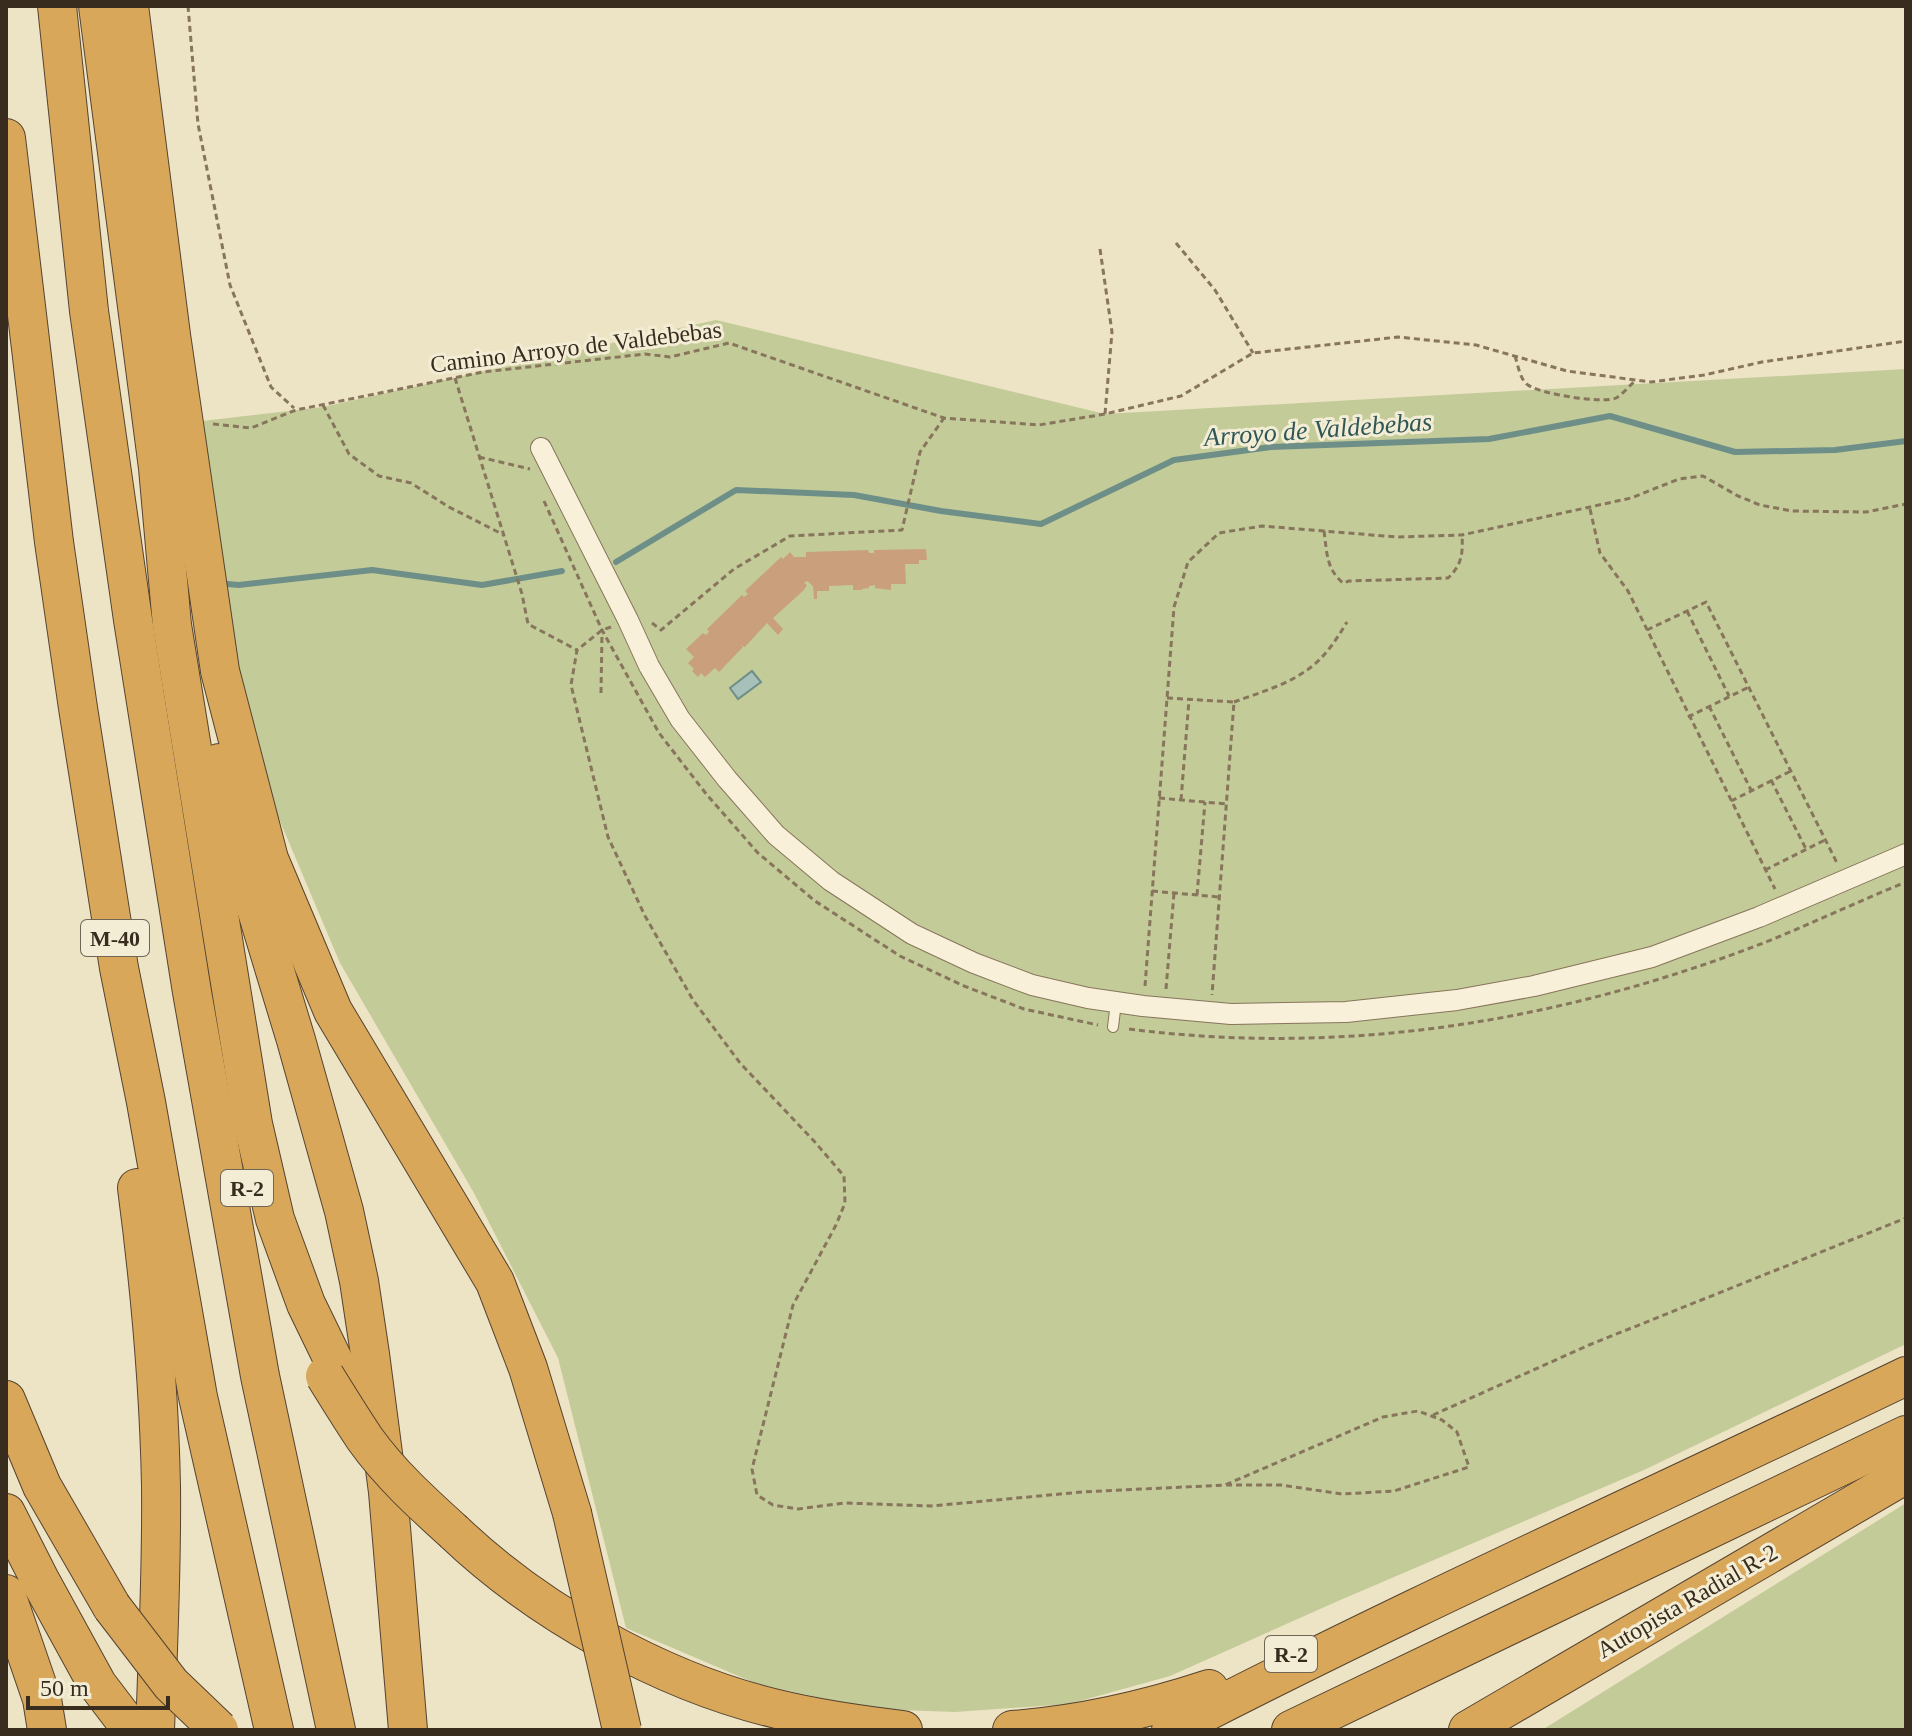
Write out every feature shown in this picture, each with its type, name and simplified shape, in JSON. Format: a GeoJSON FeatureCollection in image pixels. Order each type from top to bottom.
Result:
{"type":"FeatureCollection","features":[{"type":"Feature","properties":{"kind":"highway","name":"M-40"},"geometry":{"type":"LineString","coordinates":[[57,6],[89,311],[133,620],[192,992],[260,1376],[336,1730]]}},
{"type":"Feature","properties":{"kind":"highway"},"geometry":{"type":"LineString","coordinates":[[98,6],[158,468],[172,625],[253,1124],[275,1219],[332,1375]]}},
{"type":"Feature","properties":{"kind":"highway"},"geometry":{"type":"LineString","coordinates":[[129,6],[171,335],[220,671],[269,859],[333,1011],[495,1282],[528,1368],[572,1513],[622,1730]]}},
{"type":"Feature","properties":{"kind":"highway","name":"M-40"},"geometry":{"type":"LineString","coordinates":[[6,138],[54,542],[119,968],[198,1397],[274,1730]]}},
{"type":"Feature","properties":{"kind":"highway"},"geometry":{"type":"LineString","coordinates":[[158,468],[235,839],[344,1211],[359,1281],[388,1492],[408,1730]]}},
{"type":"Feature","properties":{"kind":"highway"},"geometry":{"type":"LineString","coordinates":[[119,968],[111,1015],[150,1298],[158,1394],[161,1488],[137,1727]]}},
{"type":"Feature","properties":{"kind":"highway","name":"R-2"},"geometry":{"type":"LineString","coordinates":[[192,992],[269,1257],[307,1345],[332,1375],[365,1439],[409,1491],[472,1549],[545,1603],[579,1625],[664,1670],[773,1708],[828,1720],[903,1730]]}},
{"type":"Feature","properties":{"kind":"highway","name":"R-2"},"geometry":{"type":"LineString","coordinates":[[1171,1730],[1906,1376]]}},
{"type":"Feature","properties":{"kind":"highway"},"geometry":{"type":"LineString","coordinates":[[6,1400],[42,1486],[112,1607],[171,1684],[219,1730]]}},
{"type":"Feature","properties":{"kind":"highway"},"geometry":{"type":"LineString","coordinates":[[1291,1730],[1906,1435]]}},
{"type":"Feature","properties":{"kind":"highway","name":"Autopista Radial R-2"},"geometry":{"type":"LineString","coordinates":[[1468,1730],[1906,1474]]}},
{"type":"Feature","properties":{"kind":"highway"},"geometry":{"type":"LineString","coordinates":[[6,1513],[97,1684],[137,1727]]}},
{"type":"Feature","properties":{"kind":"highway","name":"R-2"},"geometry":{"type":"LineString","coordinates":[[1012,1730],[1105,1718],[1160,1705],[1217,1686],[1532,1543],[1556,1542]]}},
{"type":"Feature","properties":{"kind":"highway"},"geometry":{"type":"LineString","coordinates":[[6,1594],[42,1699],[47,1730]]}},
{"type":"Feature","properties":{"kind":"street"},"geometry":{"type":"LineString","coordinates":[[541,448],[649,666],[680,719],[776,835],[831,881],[912,934],[974,963],[1032,985],[1088,998],[1231,1014],[1346,1012],[1457,1000],[1534,986],[1652,957],[1744,923],[1906,854]]}},
{"type":"Feature","properties":{"kind":"lane"},"geometry":{"type":"LineString","coordinates":[[1113,1027],[1116,1002]]}},
{"type":"Feature","properties":{"kind":"path"},"geometry":{"type":"LineString","coordinates":[[188,6],[198,124],[230,285],[271,387],[296,410]]}},
{"type":"Feature","properties":{"kind":"path"},"geometry":{"type":"LineString","coordinates":[[1176,243],[1215,290],[1253,353]]}},
{"type":"Feature","properties":{"kind":"path"},"geometry":{"type":"LineString","coordinates":[[1100,249],[1112,332],[1105,414]]}},
{"type":"Feature","properties":{"kind":"path","name":"Camino Arroyo de Valdebebas"},"geometry":{"type":"LineString","coordinates":[[208,424],[251,428],[296,410],[483,372],[645,354],[670,357],[729,343],[944,418],[1039,425],[1105,414],[1181,396],[1253,353],[1398,337],[1476,345],[1567,371],[1651,382],[1906,341]]}},
{"type":"Feature","properties":{"kind":"path","name":"Camino Arroyo de Valdebebas"},"geometry":{"type":"LineString","coordinates":[[1515,356],[1521,377],[1528,385],[1558,395],[1594,400],[1614,399],[1637,380]]}},
{"type":"Feature","properties":{"kind":"path"},"geometry":{"type":"LineString","coordinates":[[455,378],[522,594],[528,624],[577,650]]}},
{"type":"Feature","properties":{"kind":"path"},"geometry":{"type":"LineString","coordinates":[[323,405],[349,454],[379,476],[411,483],[449,507],[504,535]]}},
{"type":"Feature","properties":{"kind":"path"},"geometry":{"type":"LineString","coordinates":[[944,418],[920,452],[902,530],[790,536],[734,569],[661,630],[642,614],[602,630],[577,650],[571,685],[608,837],[645,916],[693,1000],[740,1063],[844,1176],[845,1203],[793,1305],[752,1469],[757,1495],[773,1505],[798,1509],[845,1503],[931,1506],[1082,1492],[1225,1485],[1281,1485],[1342,1494],[1394,1491],[1469,1467],[1457,1432],[1442,1420],[1418,1411],[1383,1417],[1225,1485]]}},
{"type":"Feature","properties":{"kind":"path"},"geometry":{"type":"LineString","coordinates":[[479,457],[530,469]]}},
{"type":"Feature","properties":{"kind":"path"},"geometry":{"type":"LineString","coordinates":[[1143,1006],[1174,607],[1188,562],[1219,533],[1262,526],[1397,537],[1462,535],[1631,498],[1679,479],[1703,476],[1760,505],[1792,511],[1866,512],[1906,504]]}},
{"type":"Feature","properties":{"kind":"path"},"geometry":{"type":"LineString","coordinates":[[1590,507],[1600,553],[1628,591],[1784,906]]}},
{"type":"Feature","properties":{"kind":"path"},"geometry":{"type":"LineString","coordinates":[[1324,531],[1328,559],[1334,575],[1343,583],[1448,578],[1457,570],[1463,556],[1462,535]]}},
{"type":"Feature","properties":{"kind":"path"},"geometry":{"type":"LineString","coordinates":[[1647,630],[1706,602],[1845,879]]}},
{"type":"Feature","properties":{"kind":"path"},"geometry":{"type":"LineString","coordinates":[[1687,611],[1729,696]]}},
{"type":"Feature","properties":{"kind":"path"},"geometry":{"type":"LineString","coordinates":[[1167,698],[1234,702],[1284,683],[1313,666],[1347,622]]}},
{"type":"Feature","properties":{"kind":"path"},"geometry":{"type":"LineString","coordinates":[[601,693],[602,630]]}},
{"type":"Feature","properties":{"kind":"path"},"geometry":{"type":"LineString","coordinates":[[1688,717],[1749,687]]}},
{"type":"Feature","properties":{"kind":"path"},"geometry":{"type":"LineString","coordinates":[[1181,800],[1189,699]]}},
{"type":"Feature","properties":{"kind":"path"},"geometry":{"type":"LineString","coordinates":[[1210,1012],[1234,702]]}},
{"type":"Feature","properties":{"kind":"path"},"geometry":{"type":"LineString","coordinates":[[1709,706],[1751,790]]}},
{"type":"Feature","properties":{"kind":"path"},"geometry":{"type":"LineString","coordinates":[[1731,801],[1791,771]]}},
{"type":"Feature","properties":{"kind":"path"},"geometry":{"type":"LineString","coordinates":[[1771,780],[1806,849]]}},
{"type":"Feature","properties":{"kind":"path"},"geometry":{"type":"LineString","coordinates":[[1159,798],[1227,804]]}},
{"type":"Feature","properties":{"kind":"path"},"geometry":{"type":"LineString","coordinates":[[1197,895],[1205,802]]}},
{"type":"Feature","properties":{"kind":"path"},"geometry":{"type":"LineString","coordinates":[[1765,870],[1825,840]]}},
{"type":"Feature","properties":{"kind":"path"},"geometry":{"type":"LineString","coordinates":[[1152,891],[1219,897]]}},
{"type":"Feature","properties":{"kind":"path"},"geometry":{"type":"LineString","coordinates":[[1165,1007],[1174,893]]}},
{"type":"Feature","properties":{"kind":"path"},"geometry":{"type":"LineString","coordinates":[[1431,1416],[1589,1345],[1906,1218]]}},
{"type":"Feature","properties":{"kind":"green space"},"geometry":{"type":"Polygon","coordinates":[[[716,320],[1105,414],[1906,369],[1906,1344],[1644,1470],[1170,1676],[1069,1704],[955,1712],[871,1709],[757,1684],[626,1628],[558,1358],[474,1193],[340,963],[277,814],[222,631],[194,422],[323,407],[716,320]]]}},
{"type":"Feature","properties":{"kind":"green space"},"geometry":{"type":"Polygon","coordinates":[[[1906,1503],[1906,1730],[1542,1730],[1906,1503]]]}},
{"type":"Feature","properties":{"kind":"water"},"geometry":{"type":"Polygon","coordinates":[[[752,671],[761,682],[738,699],[730,688],[752,671]]]}},
{"type":"Feature","properties":{"kind":"building"},"geometry":{"type":"Polygon","coordinates":[[[926,549],[927,560],[919,560],[919,564],[905,564],[906,584],[891,584],[891,590],[875,588],[875,585],[862,590],[853,590],[853,585],[829,586],[829,591],[817,591],[817,599],[814,599],[813,586],[807,581],[804,590],[773,618],[783,629],[778,635],[767,623],[745,647],[740,645],[743,647],[719,672],[715,668],[705,677],[701,673],[698,677],[688,663],[694,657],[686,649],[703,633],[706,635],[709,632],[707,629],[742,595],[748,594],[745,591],[790,552],[794,557],[806,557],[806,552],[868,550],[874,553],[874,550],[926,549]]]}},
{"type":"Feature","properties":{"kind":"waterway","name":"Arroyo de Valdebebas"},"geometry":{"type":"LineString","coordinates":[[616,562],[736,490],[854,495],[941,511],[1041,524],[1174,460],[1271,447],[1489,439],[1610,416],[1735,452],[1835,450],[1906,441]]}},
{"type":"Feature","properties":{"kind":"waterway","name":"Arroyo de Valdebebas"},"geometry":{"type":"LineString","coordinates":[[227,584],[372,570],[482,585],[562,571]]}}]}
